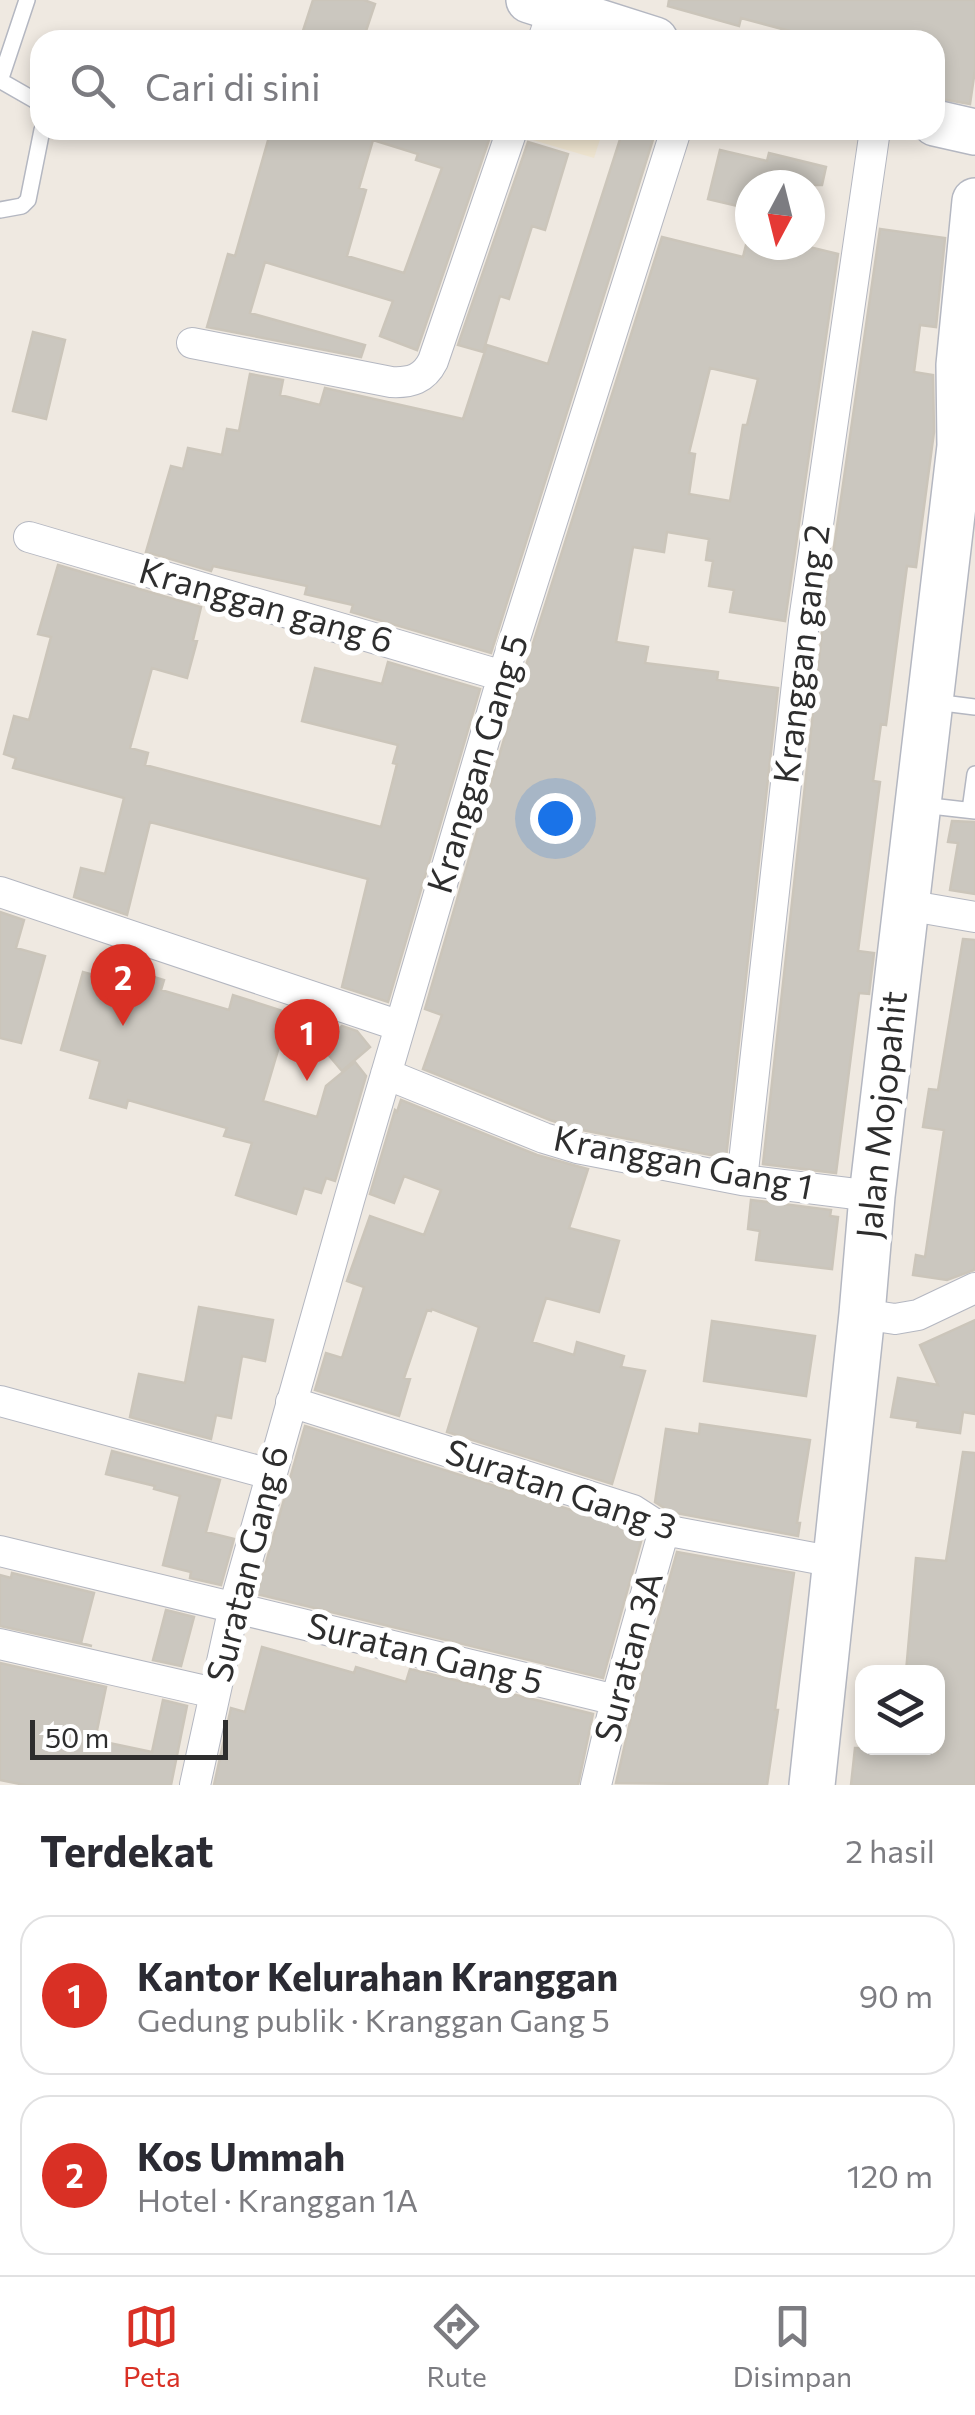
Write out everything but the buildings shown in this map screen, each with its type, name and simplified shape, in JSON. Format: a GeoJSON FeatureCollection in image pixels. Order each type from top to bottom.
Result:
{"type":"FeatureCollection","features":[{"type":"Feature","properties":{"kind":"main road"},"geometry":{"type":"LineString","coordinates":[[542,16],[608,30]]}},
{"type":"Feature","properties":{"kind":"main road"},"geometry":{"type":"LineString","coordinates":[[945,125],[975,132]]}},
{"type":"Feature","properties":{"kind":"main road","name":"Jalan Mojopahit"},"geometry":{"type":"LineString","coordinates":[[812,1785],[872,1196],[930,701],[968,428],[959,366],[975,201]]}},
{"type":"Feature","properties":{"kind":"street"},"geometry":{"type":"LineString","coordinates":[[192,343],[392,382],[417,380],[434,361],[509,140]]}},
{"type":"Feature","properties":{"kind":"street","name":"Kranggan Gang 5"},"geometry":{"type":"LineString","coordinates":[[291,1402],[503,676],[673,140]]}},
{"type":"Feature","properties":{"kind":"street","name":"Kranggan gang 2"},"geometry":{"type":"LineString","coordinates":[[742,1180],[804,621],[874,140]]}},
{"type":"Feature","properties":{"kind":"street","name":"Kranggan gang 6"},"geometry":{"type":"LineString","coordinates":[[29,537],[503,676]]}},
{"type":"Feature","properties":{"kind":"street"},"geometry":{"type":"LineString","coordinates":[[0,892],[400,1026]]}},
{"type":"Feature","properties":{"kind":"street"},"geometry":{"type":"LineString","coordinates":[[906,905],[975,917]]}},
{"type":"Feature","properties":{"kind":"street","name":"Kranggan Gang 1"},"geometry":{"type":"LineString","coordinates":[[386,1074],[577,1148],[742,1180],[872,1196]]}},
{"type":"Feature","properties":{"kind":"street"},"geometry":{"type":"LineString","coordinates":[[862,1314],[894,1319],[918,1316],[975,1288]]}},
{"type":"Feature","properties":{"kind":"street"},"geometry":{"type":"LineString","coordinates":[[0,1402],[270,1474]]}},
{"type":"Feature","properties":{"kind":"street","name":"Suratan Gang 6"},"geometry":{"type":"LineString","coordinates":[[195,1785],[234,1608],[291,1402]]}},
{"type":"Feature","properties":{"kind":"street","name":"Suratan Gang 3"},"geometry":{"type":"LineString","coordinates":[[291,1402],[632,1510],[664,1530],[836,1562]]}},
{"type":"Feature","properties":{"kind":"street","name":"Suratan 3A"},"geometry":{"type":"LineString","coordinates":[[596,1785],[664,1530]]}},
{"type":"Feature","properties":{"kind":"street","name":"Suratan Gang 5"},"geometry":{"type":"LineString","coordinates":[[0,1551],[616,1700]]}},
{"type":"Feature","properties":{"kind":"street"},"geometry":{"type":"LineString","coordinates":[[0,1644],[215,1693]]}},
{"type":"Feature","properties":{"kind":"lane"},"geometry":{"type":"LineString","coordinates":[[27,0],[0,81],[30,98]]}},
{"type":"Feature","properties":{"kind":"lane"},"geometry":{"type":"LineString","coordinates":[[0,210],[22,206],[28,200],[40,140]]}},
{"type":"Feature","properties":{"kind":"lane"},"geometry":{"type":"LineString","coordinates":[[930,701],[975,707]]}},
{"type":"Feature","properties":{"kind":"lane"},"geometry":{"type":"LineString","coordinates":[[918,804],[973,811],[975,774]]}},
{"type":"Feature","properties":{"kind":"shaded area"},"geometry":{"type":"Polygon","coordinates":[[[533,140],[600,140],[594,158],[533,140]]]}},
{"type":"Feature","properties":{"kind":"place","name":"Kos Ummah"},"geometry":{"type":"Point","coordinates":[123,1026]}},
{"type":"Feature","properties":{"kind":"place","name":"Kantor Kelurahan Kranggan"},"geometry":{"type":"Point","coordinates":[307,1081]}}]}
